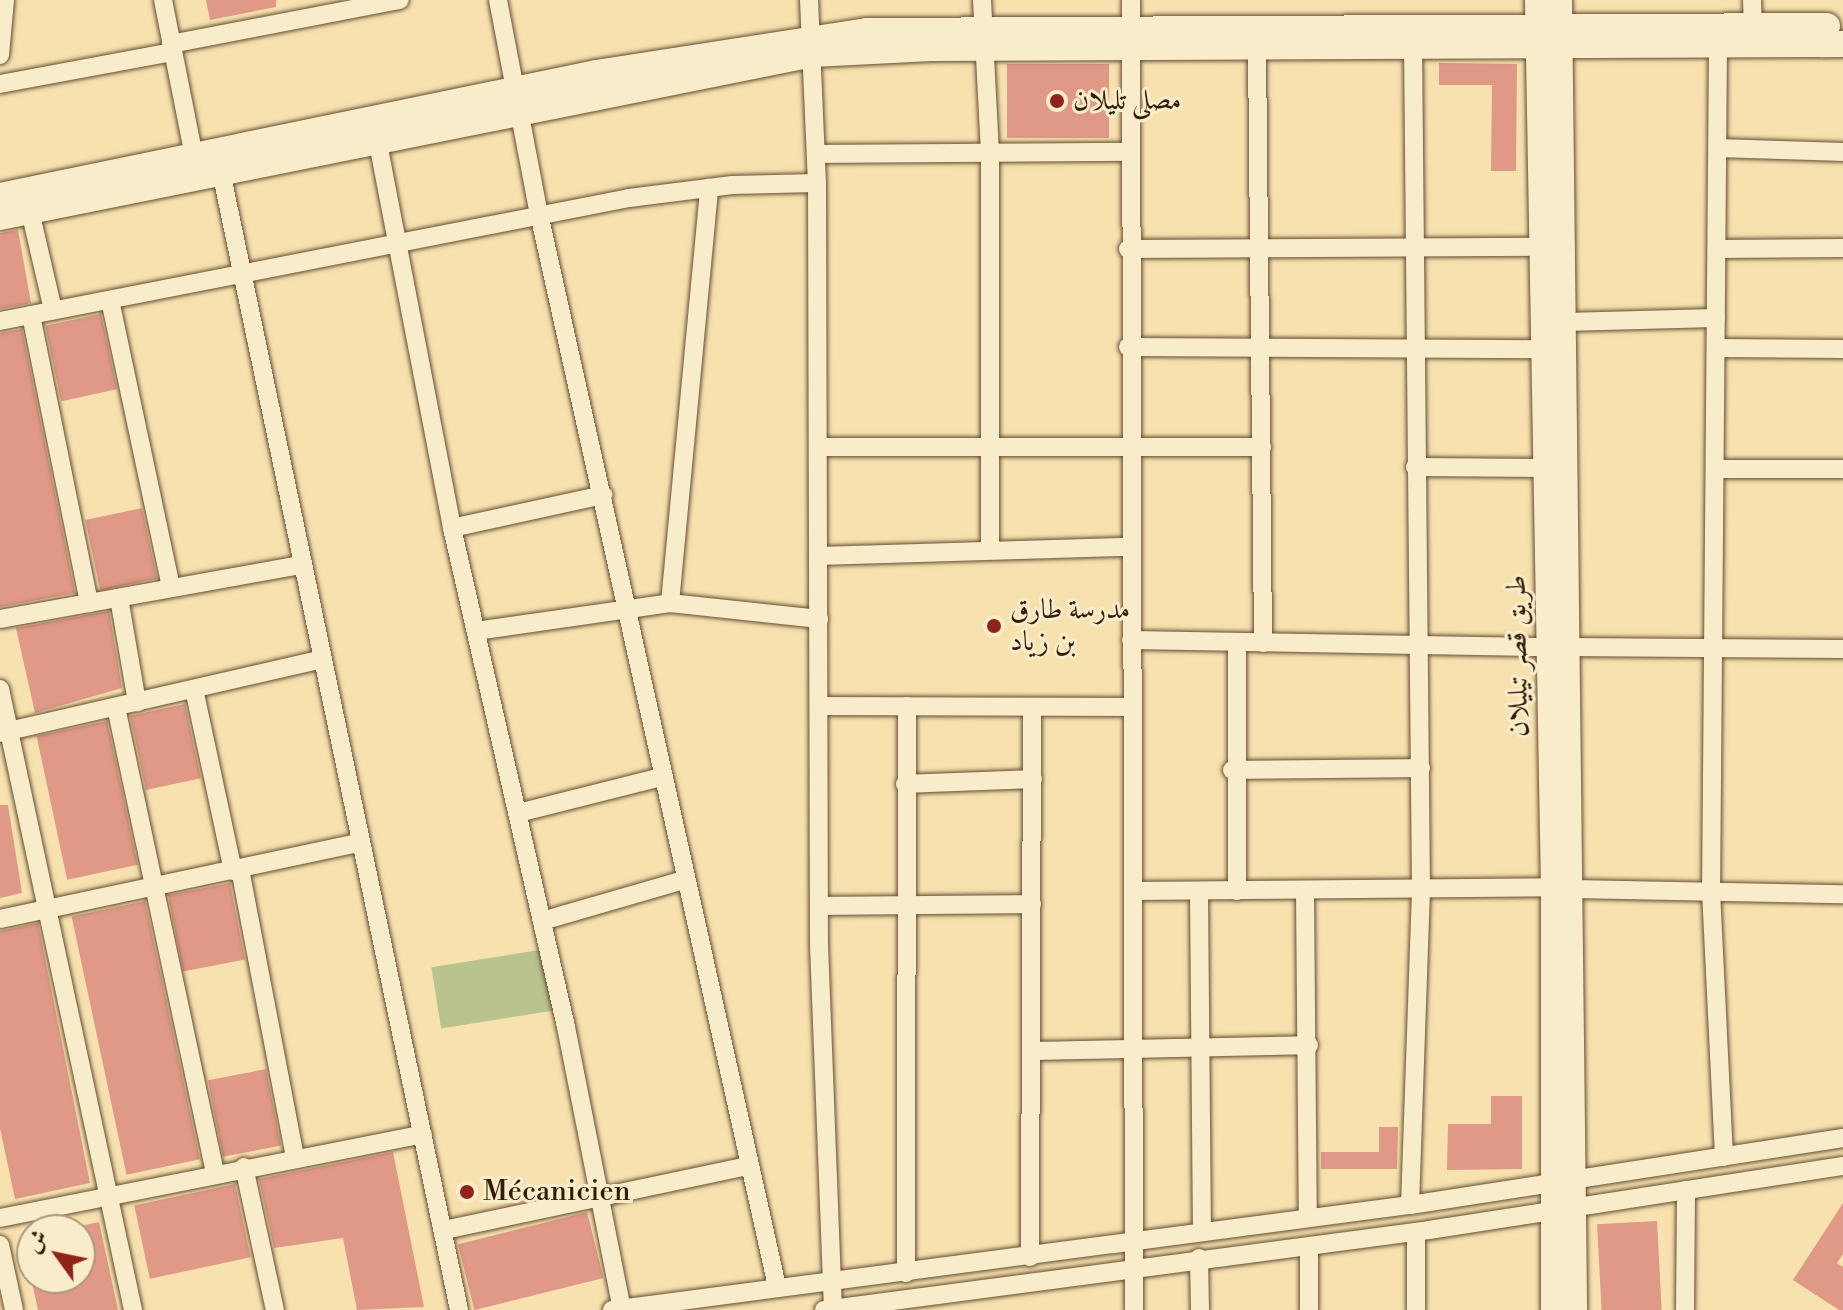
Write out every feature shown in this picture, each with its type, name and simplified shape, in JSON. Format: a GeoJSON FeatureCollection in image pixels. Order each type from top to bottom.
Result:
{"type":"FeatureCollection","features":[{"type":"Feature","properties":{"kind":"main road"},"geometry":{"type":"LineString","coordinates":[[1131,39],[1257,48],[1752,12],[1843,27]]}},
{"type":"Feature","properties":{"kind":"main road"},"geometry":{"type":"LineString","coordinates":[[1549,25],[1718,45],[1843,44]]}},
{"type":"Feature","properties":{"kind":"main road","name":"طريق قصر تيليلان"},"geometry":{"type":"LineString","coordinates":[[1549,25],[1542,247],[1543,349],[1546,468],[1559,647]]}},
{"type":"Feature","properties":{"kind":"main road","name":"طريق قصر تيليلان"},"geometry":{"type":"LineString","coordinates":[[1549,25],[1564,322],[1559,647],[1563,1196],[1554,1310]]}},
{"type":"Feature","properties":{"kind":"main road"},"geometry":{"type":"LineString","coordinates":[[0,196],[210,160],[812,45],[983,39],[1413,37]]}},
{"type":"Feature","properties":{"kind":"main road"},"geometry":{"type":"LineString","coordinates":[[0,217],[210,160],[377,138],[516,102]]}},
{"type":"Feature","properties":{"kind":"main road","name":"طريق قصر تيليلان"},"geometry":{"type":"LineString","coordinates":[[1563,1196],[1574,1310]]}},
{"type":"Feature","properties":{"kind":"street"},"geometry":{"type":"LineString","coordinates":[[0,55],[5,0]]}},
{"type":"Feature","properties":{"kind":"street"},"geometry":{"type":"LineString","coordinates":[[163,0],[172,48],[210,160],[241,276],[299,565],[322,659],[459,1310]]}},
{"type":"Feature","properties":{"kind":"street"},"geometry":{"type":"LineString","coordinates":[[0,84],[400,0]]}},
{"type":"Feature","properties":{"kind":"street"},"geometry":{"type":"LineString","coordinates":[[498,0],[539,214],[603,495],[661,777],[777,1287]]}},
{"type":"Feature","properties":{"kind":"street"},"geometry":{"type":"LineString","coordinates":[[809,0],[817,183],[820,906],[832,1282],[830,1310],[1199,1258],[1416,1232],[1724,1157],[1843,1138]]}},
{"type":"Feature","properties":{"kind":"street"},"geometry":{"type":"LineString","coordinates":[[982,0],[990,155],[990,549]]}},
{"type":"Feature","properties":{"kind":"street"},"geometry":{"type":"LineString","coordinates":[[1131,0],[1127,152],[1128,547],[1136,1050],[1137,1240],[1134,1310]]}},
{"type":"Feature","properties":{"kind":"street"},"geometry":{"type":"LineString","coordinates":[[1410,1205],[1421,891],[1413,349],[1413,37]]}},
{"type":"Feature","properties":{"kind":"street"},"geometry":{"type":"LineString","coordinates":[[1718,45],[1711,891],[1724,1157]]}},
{"type":"Feature","properties":{"kind":"street"},"geometry":{"type":"LineString","coordinates":[[1257,48],[1262,249],[1263,643]]}},
{"type":"Feature","properties":{"kind":"street"},"geometry":{"type":"LineString","coordinates":[[377,138],[452,528],[542,921],[598,1196],[617,1309],[1410,1205],[1686,1190],[1843,1166]]}},
{"type":"Feature","properties":{"kind":"street"},"geometry":{"type":"LineString","coordinates":[[1718,148],[1843,152]]}},
{"type":"Feature","properties":{"kind":"street"},"geometry":{"type":"LineString","coordinates":[[816,154],[1127,152]]}},
{"type":"Feature","properties":{"kind":"street"},"geometry":{"type":"LineString","coordinates":[[0,321],[399,245],[539,214],[709,188],[817,183]]}},
{"type":"Feature","properties":{"kind":"street"},"geometry":{"type":"LineString","coordinates":[[670,603],[709,188]]}},
{"type":"Feature","properties":{"kind":"street"},"geometry":{"type":"LineString","coordinates":[[30,211],[53,310]]}},
{"type":"Feature","properties":{"kind":"street"},"geometry":{"type":"LineString","coordinates":[[1128,249],[1542,247]]}},
{"type":"Feature","properties":{"kind":"street"},"geometry":{"type":"LineString","coordinates":[[1717,249],[1843,248]]}},
{"type":"Feature","properties":{"kind":"street"},"geometry":{"type":"LineString","coordinates":[[110,300],[171,588]]}},
{"type":"Feature","properties":{"kind":"street"},"geometry":{"type":"LineString","coordinates":[[31,315],[89,603]]}},
{"type":"Feature","properties":{"kind":"street"},"geometry":{"type":"LineString","coordinates":[[1564,322],[1716,318]]}},
{"type":"Feature","properties":{"kind":"street"},"geometry":{"type":"LineString","coordinates":[[1128,347],[1543,349]]}},
{"type":"Feature","properties":{"kind":"street"},"geometry":{"type":"LineString","coordinates":[[1716,348],[1843,349]]}},
{"type":"Feature","properties":{"kind":"street"},"geometry":{"type":"LineString","coordinates":[[818,447],[988,444],[1262,447]]}},
{"type":"Feature","properties":{"kind":"street"},"geometry":{"type":"LineString","coordinates":[[1415,467],[1546,468]]}},
{"type":"Feature","properties":{"kind":"street"},"geometry":{"type":"LineString","coordinates":[[1715,469],[1843,469]]}},
{"type":"Feature","properties":{"kind":"street"},"geometry":{"type":"LineString","coordinates":[[452,528],[603,495]]}},
{"type":"Feature","properties":{"kind":"street"},"geometry":{"type":"LineString","coordinates":[[819,556],[1128,547]]}},
{"type":"Feature","properties":{"kind":"street"},"geometry":{"type":"LineString","coordinates":[[0,619],[299,565]]}},
{"type":"Feature","properties":{"kind":"street"},"geometry":{"type":"LineString","coordinates":[[119,598],[137,702]]}},
{"type":"Feature","properties":{"kind":"street"},"geometry":{"type":"LineString","coordinates":[[476,631],[625,606],[670,603],[819,619]]}},
{"type":"Feature","properties":{"kind":"street"},"geometry":{"type":"LineString","coordinates":[[1131,640],[1714,652],[1843,649]]}},
{"type":"Feature","properties":{"kind":"street"},"geometry":{"type":"LineString","coordinates":[[1237,643],[1232,770],[1237,891]]}},
{"type":"Feature","properties":{"kind":"street"},"geometry":{"type":"LineString","coordinates":[[5,732],[322,659]]}},
{"type":"Feature","properties":{"kind":"street"},"geometry":{"type":"LineString","coordinates":[[0,689],[5,732],[48,909],[133,1310]]}},
{"type":"Feature","properties":{"kind":"street"},"geometry":{"type":"LineString","coordinates":[[194,689],[236,870],[295,1157]]}},
{"type":"Feature","properties":{"kind":"street"},"geometry":{"type":"LineString","coordinates":[[821,706],[1132,707]]}},
{"type":"Feature","properties":{"kind":"street"},"geometry":{"type":"LineString","coordinates":[[906,1273],[903,901],[907,706]]}},
{"type":"Feature","properties":{"kind":"street"},"geometry":{"type":"LineString","coordinates":[[116,707],[157,887],[215,1172]]}},
{"type":"Feature","properties":{"kind":"street"},"geometry":{"type":"LineString","coordinates":[[1030,1257],[1032,707]]}},
{"type":"Feature","properties":{"kind":"street"},"geometry":{"type":"LineString","coordinates":[[1232,770],[1421,768]]}},
{"type":"Feature","properties":{"kind":"street"},"geometry":{"type":"LineString","coordinates":[[518,813],[661,777]]}},
{"type":"Feature","properties":{"kind":"street"},"geometry":{"type":"LineString","coordinates":[[905,784],[1033,779]]}},
{"type":"Feature","properties":{"kind":"street"},"geometry":{"type":"LineString","coordinates":[[0,919],[359,843]]}},
{"type":"Feature","properties":{"kind":"street"},"geometry":{"type":"LineString","coordinates":[[542,921],[684,880]]}},
{"type":"Feature","properties":{"kind":"street"},"geometry":{"type":"LineString","coordinates":[[1135,891],[1305,894],[1563,888],[1843,894]]}},
{"type":"Feature","properties":{"kind":"street"},"geometry":{"type":"LineString","coordinates":[[1199,893],[1202,1232]]}},
{"type":"Feature","properties":{"kind":"street"},"geometry":{"type":"LineString","coordinates":[[1305,894],[1309,1045],[1308,1217]]}},
{"type":"Feature","properties":{"kind":"street"},"geometry":{"type":"LineString","coordinates":[[820,906],[903,901],[1032,904]]}},
{"type":"Feature","properties":{"kind":"street"},"geometry":{"type":"LineString","coordinates":[[1031,1051],[1309,1045]]}},
{"type":"Feature","properties":{"kind":"street"},"geometry":{"type":"LineString","coordinates":[[0,1218],[215,1172],[423,1134]]}},
{"type":"Feature","properties":{"kind":"street"},"geometry":{"type":"LineString","coordinates":[[444,1230],[748,1166]]}},
{"type":"Feature","properties":{"kind":"street"},"geometry":{"type":"LineString","coordinates":[[244,1167],[275,1310]]}},
{"type":"Feature","properties":{"kind":"street"},"geometry":{"type":"LineString","coordinates":[[1685,1310],[1686,1190]]}},
{"type":"Feature","properties":{"kind":"street"},"geometry":{"type":"LineString","coordinates":[[1416,1232],[1416,1310]]}},
{"type":"Feature","properties":{"kind":"street"},"geometry":{"type":"LineString","coordinates":[[0,1245],[14,1310]]}},
{"type":"Feature","properties":{"kind":"street"},"geometry":{"type":"LineString","coordinates":[[1309,1247],[1309,1310]]}},
{"type":"Feature","properties":{"kind":"street"},"geometry":{"type":"LineString","coordinates":[[1199,1258],[1200,1310]]}},
{"type":"Feature","properties":{"kind":"green space"},"geometry":{"type":"Polygon","coordinates":[[[546,949],[556,1010],[441,1028],[431,967],[546,949]]]}},
{"type":"Feature","properties":{"kind":"building"},"geometry":{"type":"Polygon","coordinates":[[[206,0],[276,0],[276,7],[210,20],[206,0]]]}},
{"type":"Feature","properties":{"kind":"building"},"geometry":{"type":"Polygon","coordinates":[[[1439,63],[1517,64],[1516,171],[1491,171],[1492,85],[1439,85],[1439,63]]]}},
{"type":"Feature","properties":{"kind":"building","name":"مصلى تليلان"},"geometry":{"type":"Polygon","coordinates":[[[1007,64],[1109,64],[1109,138],[1007,138],[1007,64]]]}},
{"type":"Feature","properties":{"kind":"building"},"geometry":{"type":"Polygon","coordinates":[[[18,230],[31,303],[0,309],[0,233],[18,230]]]}},
{"type":"Feature","properties":{"kind":"building"},"geometry":{"type":"Polygon","coordinates":[[[101,314],[117,389],[61,401],[45,326],[101,314]]]}},
{"type":"Feature","properties":{"kind":"building"},"geometry":{"type":"Polygon","coordinates":[[[22,329],[75,593],[0,607],[0,333],[22,329]]]}},
{"type":"Feature","properties":{"kind":"building"},"geometry":{"type":"Polygon","coordinates":[[[142,508],[157,578],[100,590],[85,520],[142,508]]]}},
{"type":"Feature","properties":{"kind":"building"},"geometry":{"type":"Polygon","coordinates":[[[109,611],[122,688],[35,713],[16,628],[109,611]]]}},
{"type":"Feature","properties":{"kind":"building"},"geometry":{"type":"Polygon","coordinates":[[[185,704],[201,778],[146,790],[130,716],[185,704]]]}},
{"type":"Feature","properties":{"kind":"building"},"geometry":{"type":"Polygon","coordinates":[[[107,721],[138,865],[67,880],[37,736],[107,721]]]}},
{"type":"Feature","properties":{"kind":"building"},"geometry":{"type":"Polygon","coordinates":[[[0,805],[8,805],[22,893],[0,898],[0,805]]]}},
{"type":"Feature","properties":{"kind":"building"},"geometry":{"type":"Polygon","coordinates":[[[230,883],[245,960],[183,972],[168,895],[230,883]]]}},
{"type":"Feature","properties":{"kind":"building"},"geometry":{"type":"Polygon","coordinates":[[[145,901],[200,1159],[127,1175],[72,917],[145,901]]]}},
{"type":"Feature","properties":{"kind":"building"},"geometry":{"type":"Polygon","coordinates":[[[38,923],[90,1183],[15,1199],[0,1128],[0,931],[38,923]]]}},
{"type":"Feature","properties":{"kind":"building"},"geometry":{"type":"Polygon","coordinates":[[[266,1069],[281,1146],[223,1157],[208,1080],[266,1069]]]}},
{"type":"Feature","properties":{"kind":"building"},"geometry":{"type":"Polygon","coordinates":[[[1491,1096],[1522,1096],[1522,1169],[1447,1170],[1448,1124],[1491,1124],[1491,1096]]]}},
{"type":"Feature","properties":{"kind":"building"},"geometry":{"type":"Polygon","coordinates":[[[1379,1127],[1398,1127],[1397,1169],[1321,1169],[1321,1152],[1379,1152],[1379,1127]]]}},
{"type":"Feature","properties":{"kind":"building"},"geometry":{"type":"Polygon","coordinates":[[[393,1152],[424,1307],[357,1310],[343,1238],[274,1248],[259,1179],[393,1152]]]}},
{"type":"Feature","properties":{"kind":"building"},"geometry":{"type":"Polygon","coordinates":[[[235,1184],[251,1257],[150,1279],[134,1205],[235,1184]]]}},
{"type":"Feature","properties":{"kind":"building"},"geometry":{"type":"Polygon","coordinates":[[[1843,1203],[1843,1254],[1837,1263],[1843,1267],[1843,1310],[1839,1310],[1793,1280],[1843,1203]]]}},
{"type":"Feature","properties":{"kind":"building"},"geometry":{"type":"Polygon","coordinates":[[[587,1212],[603,1278],[474,1310],[458,1244],[587,1212]]]}},
{"type":"Feature","properties":{"kind":"building"},"geometry":{"type":"Polygon","coordinates":[[[1657,1221],[1662,1310],[1602,1310],[1597,1224],[1657,1221]]]}},
{"type":"Feature","properties":{"kind":"building"},"geometry":{"type":"Polygon","coordinates":[[[99,1222],[118,1310],[38,1310],[34,1294],[96,1294],[96,1223],[99,1222]]]}},
{"type":"Feature","properties":{"kind":"place","name":"مصلى تليلان"},"geometry":{"type":"Point","coordinates":[1057,101]}},
{"type":"Feature","properties":{"kind":"place","name":"مدرسة طارق بن زياد"},"geometry":{"type":"Point","coordinates":[994,626]}},
{"type":"Feature","properties":{"kind":"place","name":"Mécanicien"},"geometry":{"type":"Point","coordinates":[467,1192]}}]}
